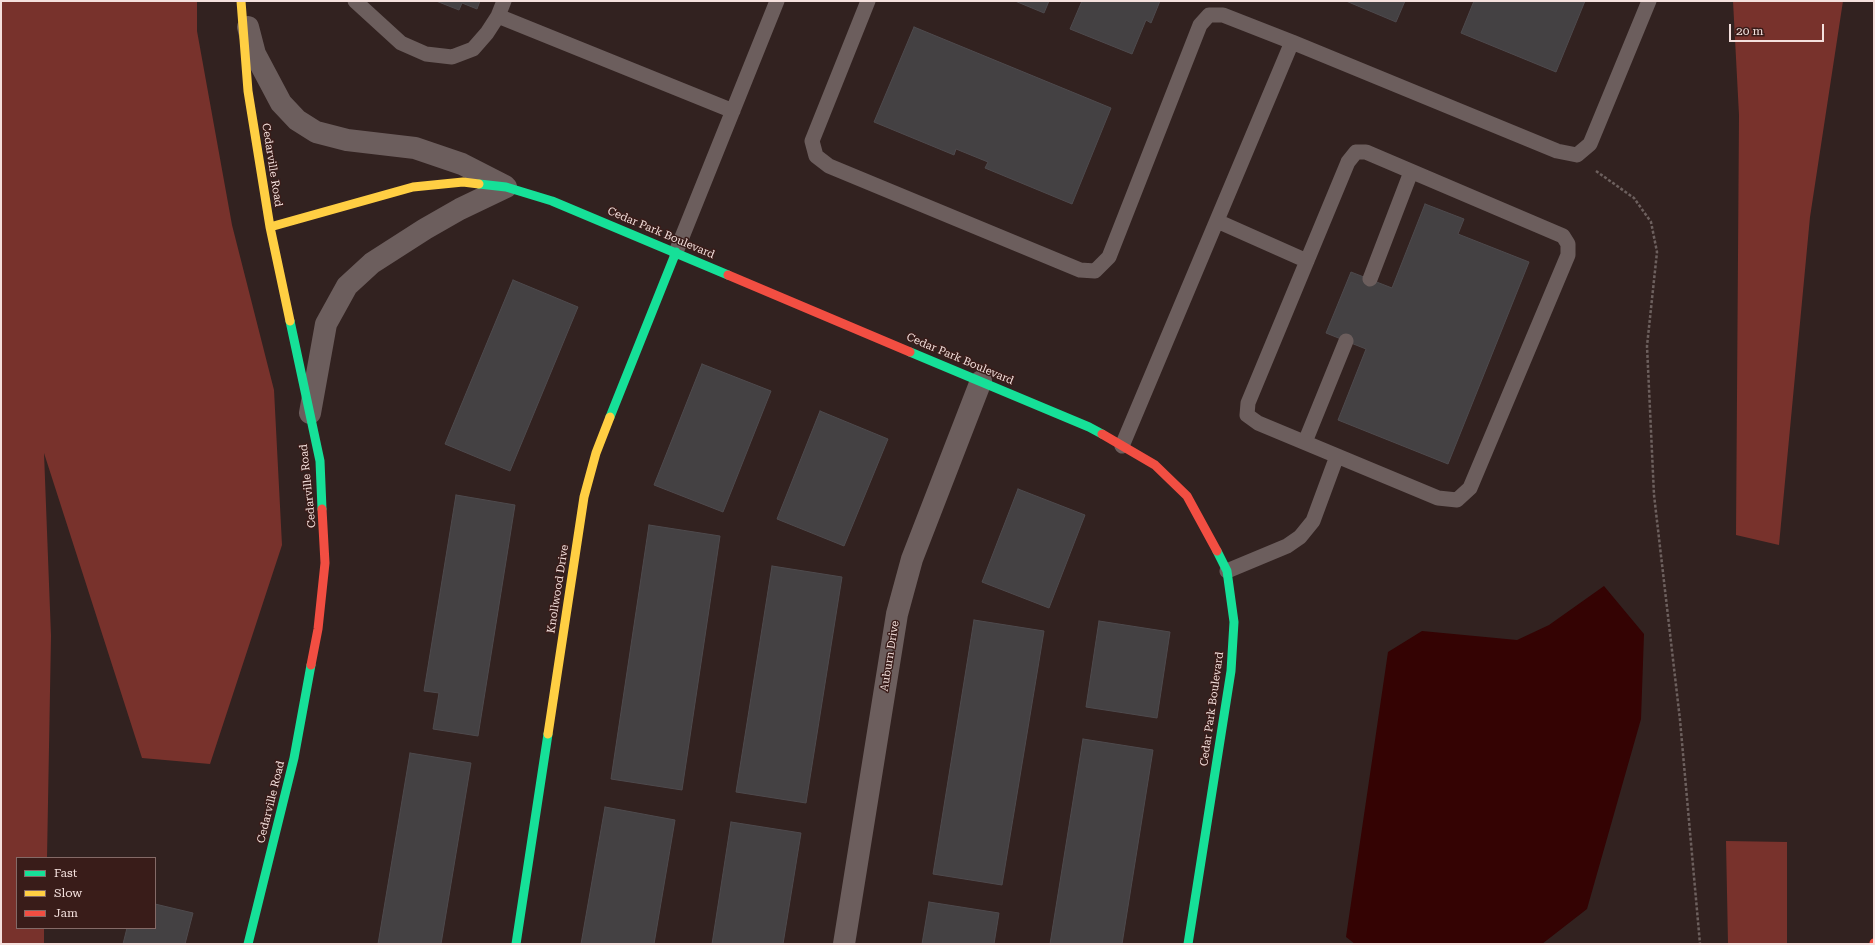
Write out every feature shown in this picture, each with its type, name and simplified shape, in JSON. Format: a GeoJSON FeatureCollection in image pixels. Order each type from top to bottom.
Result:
{"type":"FeatureCollection","features":[{"type":"Feature","properties":{"kind":"street"},"geometry":{"type":"LineString","coordinates":[[241,1],[255,54],[281,103],[297,120],[316,132],[347,140],[415,148],[462,164],[506,187]]}},
{"type":"Feature","properties":{"kind":"street","name":"Cedarville Road"},"geometry":{"type":"LineString","coordinates":[[241,1],[248,91],[270,227],[320,461],[325,563],[318,629],[294,758],[248,944]]}},
{"type":"Feature","properties":{"kind":"street","name":"Cedar Park Boulevard"},"geometry":{"type":"LineString","coordinates":[[270,227],[413,187],[463,182],[506,187],[552,201],[676,252],[1089,427],[1155,465],[1187,496],[1227,571],[1234,622],[1231,671],[1188,944]]}},
{"type":"Feature","properties":{"kind":"street"},"geometry":{"type":"LineString","coordinates":[[310,413],[326,324],[347,286],[372,263],[424,229],[460,209],[506,187]]}},
{"type":"Feature","properties":{"kind":"street","name":"Knollwood Drive"},"geometry":{"type":"LineString","coordinates":[[516,944],[584,497],[596,453],[676,252]]}},
{"type":"Feature","properties":{"kind":"street","name":"Auburn Drive"},"geometry":{"type":"LineString","coordinates":[[844,944],[897,614],[912,560],[981,381]]}},
{"type":"Feature","properties":{"kind":"lane"},"geometry":{"type":"LineString","coordinates":[[355,1],[401,43],[426,54],[452,56],[472,49],[488,33],[498,16],[504,1]]}},
{"type":"Feature","properties":{"kind":"lane"},"geometry":{"type":"LineString","coordinates":[[676,252],[777,1]]}},
{"type":"Feature","properties":{"kind":"lane"},"geometry":{"type":"LineString","coordinates":[[868,1],[812,141],[816,156],[829,166],[1080,270],[1095,271],[1109,257],[1200,25],[1209,15],[1223,15],[1557,151],[1577,155],[1590,144],[1649,1]]}},
{"type":"Feature","properties":{"kind":"lane"},"geometry":{"type":"LineString","coordinates":[[498,16],[733,111]]}},
{"type":"Feature","properties":{"kind":"lane"},"geometry":{"type":"LineString","coordinates":[[1122,446],[1292,42]]}},
{"type":"Feature","properties":{"kind":"lane"},"geometry":{"type":"LineString","coordinates":[[1356,152],[1366,152],[1412,172],[1563,236],[1568,244],[1568,255],[1470,488],[1457,500],[1438,498],[1258,423],[1247,415],[1248,403],[1348,162],[1356,152]]}},
{"type":"Feature","properties":{"kind":"lane"},"geometry":{"type":"LineString","coordinates":[[1370,279],[1412,172]]}},
{"type":"Feature","properties":{"kind":"lane"},"geometry":{"type":"LineString","coordinates":[[1217,222],[1307,261]]}},
{"type":"Feature","properties":{"kind":"lane"},"geometry":{"type":"LineString","coordinates":[[1305,442],[1346,341]]}},
{"type":"Feature","properties":{"kind":"lane"},"geometry":{"type":"LineString","coordinates":[[1227,571],[1287,546],[1300,537],[1313,521],[1337,456]]}},
{"type":"Feature","properties":{"kind":"path"},"geometry":{"type":"LineString","coordinates":[[1577,155],[1592,168],[1634,198],[1650,222],[1657,252],[1647,346],[1654,495],[1680,720],[1700,944]]}},
{"type":"Feature","properties":{"kind":"shaded area"},"geometry":{"type":"Polygon","coordinates":[[[1,1],[197,1],[197,31],[232,225],[274,390],[282,545],[210,764],[142,758],[44,453],[51,636],[47,857],[16,857],[16,929],[44,929],[44,944],[1,944],[1,1]]]}},
{"type":"Feature","properties":{"kind":"shaded area"},"geometry":{"type":"Polygon","coordinates":[[[1733,1],[1843,1],[1810,217],[1779,545],[1736,535],[1739,115],[1733,1]]]}},
{"type":"Feature","properties":{"kind":"shaded area"},"geometry":{"type":"Polygon","coordinates":[[[1604,586],[1644,634],[1641,719],[1587,909],[1542,944],[1355,944],[1346,937],[1388,652],[1422,631],[1517,640],[1549,625],[1604,586]]]}},
{"type":"Feature","properties":{"kind":"shaded area"},"geometry":{"type":"Polygon","coordinates":[[[1726,841],[1787,842],[1787,944],[1728,944],[1726,841]]]}},
{"type":"Feature","properties":{"kind":"building"},"geometry":{"type":"Polygon","coordinates":[[[436,1],[480,1],[477,9],[462,3],[459,10],[436,1]]]}},
{"type":"Feature","properties":{"kind":"building"},"geometry":{"type":"Polygon","coordinates":[[[1015,1],[1049,1],[1044,13],[1015,1]]]}},
{"type":"Feature","properties":{"kind":"building"},"geometry":{"type":"Polygon","coordinates":[[[1082,1],[1160,1],[1151,23],[1146,20],[1132,54],[1070,29],[1082,1]]]}},
{"type":"Feature","properties":{"kind":"building"},"geometry":{"type":"Polygon","coordinates":[[[1346,1],[1405,1],[1396,22],[1346,1]]]}},
{"type":"Feature","properties":{"kind":"building"},"geometry":{"type":"Polygon","coordinates":[[[1474,1],[1585,1],[1556,72],[1461,33],[1474,1]]]}},
{"type":"Feature","properties":{"kind":"building"},"geometry":{"type":"Polygon","coordinates":[[[914,27],[1111,108],[1072,204],[985,168],[988,162],[956,149],[954,155],[874,122],[914,27]]]}},
{"type":"Feature","properties":{"kind":"building"},"geometry":{"type":"Polygon","coordinates":[[[1425,204],[1464,219],[1458,234],[1529,262],[1448,464],[1338,420],[1366,349],[1326,333],[1351,272],[1392,288],[1425,204]]]}},
{"type":"Feature","properties":{"kind":"building"},"geometry":{"type":"Polygon","coordinates":[[[513,280],[578,307],[510,471],[445,444],[513,280]]]}},
{"type":"Feature","properties":{"kind":"building"},"geometry":{"type":"Polygon","coordinates":[[[702,364],[771,391],[723,512],[654,485],[702,364]]]}},
{"type":"Feature","properties":{"kind":"building"},"geometry":{"type":"Polygon","coordinates":[[[820,411],[888,439],[844,546],[777,519],[820,411]]]}},
{"type":"Feature","properties":{"kind":"building"},"geometry":{"type":"Polygon","coordinates":[[[1018,489],[1085,515],[1049,608],[982,582],[1018,489]]]}},
{"type":"Feature","properties":{"kind":"building"},"geometry":{"type":"Polygon","coordinates":[[[456,495],[515,505],[478,736],[433,729],[439,693],[424,691],[456,495]]]}},
{"type":"Feature","properties":{"kind":"building"},"geometry":{"type":"Polygon","coordinates":[[[649,525],[720,536],[682,790],[611,779],[649,525]]]}},
{"type":"Feature","properties":{"kind":"building"},"geometry":{"type":"Polygon","coordinates":[[[772,566],[842,577],[806,803],[736,792],[772,566]]]}},
{"type":"Feature","properties":{"kind":"building"},"geometry":{"type":"Polygon","coordinates":[[[974,620],[1044,631],[1002,885],[933,874],[974,620]]]}},
{"type":"Feature","properties":{"kind":"building"},"geometry":{"type":"Polygon","coordinates":[[[1099,621],[1170,632],[1157,718],[1086,707],[1099,621]]]}},
{"type":"Feature","properties":{"kind":"building"},"geometry":{"type":"Polygon","coordinates":[[[1083,739],[1153,750],[1122,944],[1050,944],[1083,739]]]}},
{"type":"Feature","properties":{"kind":"building"},"geometry":{"type":"Polygon","coordinates":[[[410,753],[471,763],[441,944],[378,944],[410,753]]]}},
{"type":"Feature","properties":{"kind":"building"},"geometry":{"type":"Polygon","coordinates":[[[605,807],[675,820],[654,944],[581,944],[605,807]]]}},
{"type":"Feature","properties":{"kind":"building"},"geometry":{"type":"Polygon","coordinates":[[[731,822],[801,833],[783,944],[712,944],[731,822]]]}},
{"type":"Feature","properties":{"kind":"building"},"geometry":{"type":"Polygon","coordinates":[[[929,902],[999,913],[994,944],[922,944],[929,902]]]}},
{"type":"Feature","properties":{"kind":"building"},"geometry":{"type":"Polygon","coordinates":[[[156,904],[193,913],[185,944],[123,944],[127,929],[156,929],[156,904]]]}},
{"type":"Feature","properties":{"kind":"traffic: fast"},"geometry":{"type":"LineString","coordinates":[[479,184],[506,187],[552,201],[728,275]]}},
{"type":"Feature","properties":{"kind":"traffic: fast"},"geometry":{"type":"LineString","coordinates":[[610,417],[676,252]]}},
{"type":"Feature","properties":{"kind":"traffic: fast"},"geometry":{"type":"LineString","coordinates":[[290,321],[320,461],[322,509]]}},
{"type":"Feature","properties":{"kind":"traffic: fast"},"geometry":{"type":"LineString","coordinates":[[910,352],[1089,427],[1102,434]]}},
{"type":"Feature","properties":{"kind":"traffic: fast"},"geometry":{"type":"LineString","coordinates":[[1188,944],[1231,671],[1234,622],[1227,571],[1217,551]]}},
{"type":"Feature","properties":{"kind":"traffic: fast"},"geometry":{"type":"LineString","coordinates":[[248,944],[294,758],[311,665]]}},
{"type":"Feature","properties":{"kind":"traffic: fast"},"geometry":{"type":"LineString","coordinates":[[516,944],[548,734]]}},
{"type":"Feature","properties":{"kind":"traffic: slow"},"geometry":{"type":"LineString","coordinates":[[241,1],[248,91],[270,227],[290,321]]}},
{"type":"Feature","properties":{"kind":"traffic: slow"},"geometry":{"type":"LineString","coordinates":[[270,227],[413,187],[463,182],[479,184]]}},
{"type":"Feature","properties":{"kind":"traffic: slow"},"geometry":{"type":"LineString","coordinates":[[548,734],[584,497],[596,453],[610,417]]}},
{"type":"Feature","properties":{"kind":"traffic: jam"},"geometry":{"type":"LineString","coordinates":[[728,275],[910,352]]}},
{"type":"Feature","properties":{"kind":"traffic: jam"},"geometry":{"type":"LineString","coordinates":[[1102,434],[1155,465],[1187,496],[1217,551]]}},
{"type":"Feature","properties":{"kind":"traffic: jam"},"geometry":{"type":"LineString","coordinates":[[311,665],[318,629],[325,563],[322,509]]}}]}
